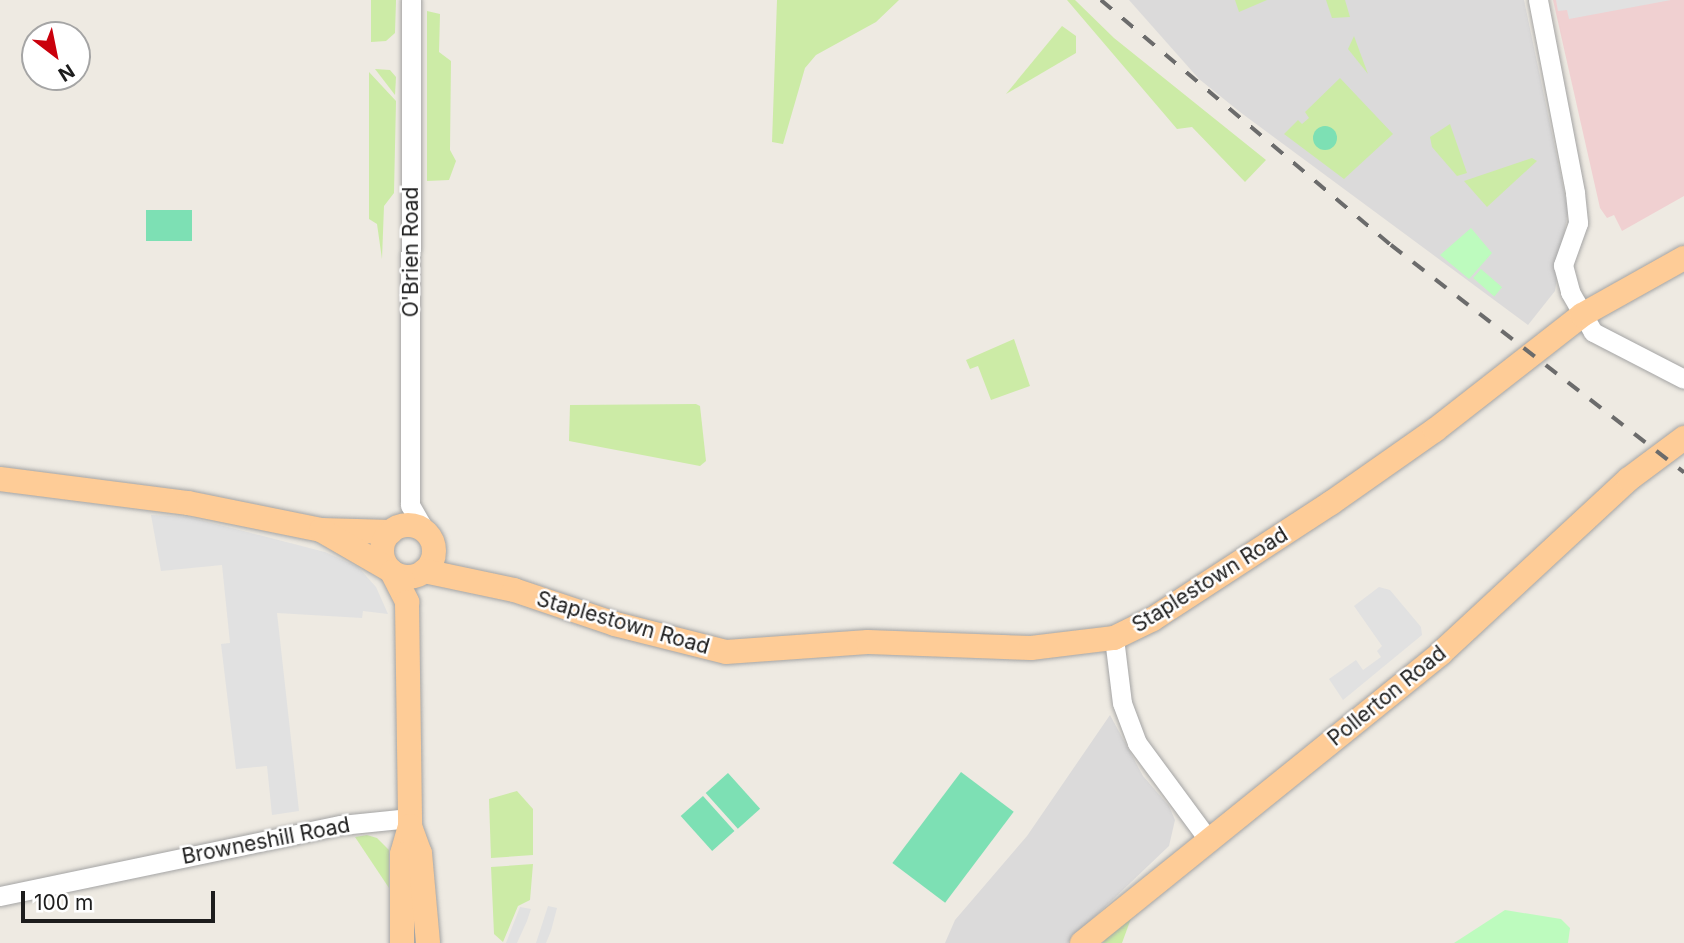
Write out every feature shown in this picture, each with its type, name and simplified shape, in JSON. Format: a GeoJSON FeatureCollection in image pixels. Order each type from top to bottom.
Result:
{"type":"FeatureCollection","features":[{"type":"Feature","properties":{"kind":"main road","name":"Staplestown Road"},"geometry":{"type":"LineString","coordinates":[[423,572],[495,586],[615,624],[726,652],[868,642],[1031,648],[1114,638],[1153,619],[1331,503],[1435,430],[1582,315],[1684,257]]}},
{"type":"Feature","properties":{"kind":"main road","name":"Pollerton Road"},"geometry":{"type":"LineString","coordinates":[[1082,943],[1207,838],[1441,653],[1629,479],[1684,438]]}},
{"type":"Feature","properties":{"kind":"main road"},"geometry":{"type":"LineString","coordinates":[[0,479],[188,503],[321,530],[392,531],[410,526],[429,537],[433,558],[407,602]]}},
{"type":"Feature","properties":{"kind":"main road"},"geometry":{"type":"LineString","coordinates":[[321,530],[407,578],[423,572]]}},
{"type":"Feature","properties":{"kind":"main road"},"geometry":{"type":"LineString","coordinates":[[392,531],[382,552],[407,602],[410,822],[402,854],[402,943]]}},
{"type":"Feature","properties":{"kind":"main road","name":"Staplestown Road"},"geometry":{"type":"LineString","coordinates":[[429,537],[495,586]]}},
{"type":"Feature","properties":{"kind":"main road"},"geometry":{"type":"LineString","coordinates":[[410,822],[419,853],[428,943]]}},
{"type":"Feature","properties":{"kind":"street","name":"O'Brien Road"},"geometry":{"type":"LineString","coordinates":[[411,0],[410,505],[429,537]]}},
{"type":"Feature","properties":{"kind":"street"},"geometry":{"type":"LineString","coordinates":[[1538,0],[1575,193],[1578,223],[1563,265],[1570,292],[1593,332],[1613,346],[1684,379]]}},
{"type":"Feature","properties":{"kind":"street"},"geometry":{"type":"LineString","coordinates":[[392,531],[410,505]]}},
{"type":"Feature","properties":{"kind":"street"},"geometry":{"type":"LineString","coordinates":[[1114,638],[1122,703],[1133,734],[1147,761],[1207,838]]}},
{"type":"Feature","properties":{"kind":"street","name":"Browneshill Road"},"geometry":{"type":"LineString","coordinates":[[0,896],[341,825],[410,822]]}},
{"type":"Feature","properties":{"kind":"shaded area"},"geometry":{"type":"Polygon","coordinates":[[[1129,0],[1524,0],[1568,210],[1555,291],[1528,325],[1199,79],[1129,0]]]}},
{"type":"Feature","properties":{"kind":"shaded area"},"geometry":{"type":"Polygon","coordinates":[[[1553,0],[1684,0],[1684,196],[1622,231],[1614,215],[1607,218],[1600,208],[1553,0]]]}},
{"type":"Feature","properties":{"kind":"shaded area"},"geometry":{"type":"Polygon","coordinates":[[[1556,0],[1671,0],[1569,19],[1567,10],[1558,11],[1556,0]]]}},
{"type":"Feature","properties":{"kind":"shaded area"},"geometry":{"type":"Polygon","coordinates":[[[151,515],[188,517],[325,552],[358,567],[376,587],[388,614],[363,611],[362,618],[277,613],[299,811],[272,815],[267,766],[236,769],[221,644],[230,643],[222,565],[161,571],[151,515]]]}},
{"type":"Feature","properties":{"kind":"shaded area"},"geometry":{"type":"Polygon","coordinates":[[[1379,587],[1390,590],[1421,627],[1422,635],[1343,700],[1329,679],[1356,660],[1363,670],[1381,657],[1377,651],[1382,646],[1354,606],[1379,587]]]}},
{"type":"Feature","properties":{"kind":"shaded area"},"geometry":{"type":"Polygon","coordinates":[[[1110,715],[1143,776],[1169,806],[1175,820],[1169,846],[1067,943],[945,943],[955,920],[1027,836],[1110,715]]]}},
{"type":"Feature","properties":{"kind":"shaded area"},"geometry":{"type":"Polygon","coordinates":[[[548,906],[557,908],[551,931],[546,943],[536,943],[548,906]]]}},
{"type":"Feature","properties":{"kind":"shaded area"},"geometry":{"type":"Polygon","coordinates":[[[520,907],[531,909],[527,921],[517,943],[506,943],[520,907]]]}},
{"type":"Feature","properties":{"kind":"green space"},"geometry":{"type":"Polygon","coordinates":[[[371,0],[396,0],[395,33],[386,41],[371,42],[371,0]]]}},
{"type":"Feature","properties":{"kind":"green space"},"geometry":{"type":"Polygon","coordinates":[[[777,0],[899,0],[876,22],[816,55],[805,68],[783,144],[772,142],[777,0]]]}},
{"type":"Feature","properties":{"kind":"green space"},"geometry":{"type":"Polygon","coordinates":[[[1067,0],[1075,0],[1114,38],[1266,160],[1245,182],[1192,127],[1177,129],[1067,0]]]}},
{"type":"Feature","properties":{"kind":"green space"},"geometry":{"type":"Polygon","coordinates":[[[1235,0],[1267,0],[1239,12],[1235,0]]]}},
{"type":"Feature","properties":{"kind":"green space"},"geometry":{"type":"Polygon","coordinates":[[[1326,0],[1345,0],[1350,17],[1332,18],[1326,0]]]}},
{"type":"Feature","properties":{"kind":"green space"},"geometry":{"type":"Polygon","coordinates":[[[427,11],[440,14],[439,52],[451,61],[450,150],[456,161],[449,180],[427,181],[427,11]]]}},
{"type":"Feature","properties":{"kind":"green space"},"geometry":{"type":"Polygon","coordinates":[[[1062,26],[1076,36],[1076,53],[1006,94],[1062,26]]]}},
{"type":"Feature","properties":{"kind":"green space"},"geometry":{"type":"Polygon","coordinates":[[[1354,36],[1368,74],[1348,49],[1354,36]]]}},
{"type":"Feature","properties":{"kind":"green space"},"geometry":{"type":"Polygon","coordinates":[[[375,69],[390,70],[396,77],[395,95],[375,69]]]}},
{"type":"Feature","properties":{"kind":"green space"},"geometry":{"type":"Polygon","coordinates":[[[369,72],[396,101],[394,193],[384,206],[382,259],[377,224],[369,219],[369,72]]]}},
{"type":"Feature","properties":{"kind":"green space"},"geometry":{"type":"Polygon","coordinates":[[[1340,78],[1393,134],[1344,179],[1284,134],[1298,120],[1302,124],[1309,118],[1305,112],[1340,78]]]}},
{"type":"Feature","properties":{"kind":"green space"},"geometry":{"type":"Polygon","coordinates":[[[1450,124],[1467,173],[1457,176],[1432,147],[1430,137],[1450,124]]]}},
{"type":"Feature","properties":{"kind":"green space"},"geometry":{"type":"Polygon","coordinates":[[[1325,126],[1333,130],[1337,138],[1333,146],[1325,150],[1317,146],[1313,138],[1317,130],[1325,126]]]}},
{"type":"Feature","properties":{"kind":"green space"},"geometry":{"type":"Polygon","coordinates":[[[1532,158],[1537,161],[1487,207],[1464,181],[1532,158]]]}},
{"type":"Feature","properties":{"kind":"green space"},"geometry":{"type":"Polygon","coordinates":[[[146,210],[192,210],[192,241],[146,241],[146,210]]]}},
{"type":"Feature","properties":{"kind":"green space"},"geometry":{"type":"Polygon","coordinates":[[[1471,228],[1492,253],[1469,279],[1440,255],[1471,228]]]}},
{"type":"Feature","properties":{"kind":"green space"},"geometry":{"type":"Polygon","coordinates":[[[1481,269],[1502,287],[1494,296],[1473,278],[1481,269]]]}},
{"type":"Feature","properties":{"kind":"green space"},"geometry":{"type":"Polygon","coordinates":[[[1014,339],[1030,386],[991,400],[978,366],[970,369],[966,360],[1014,339]]]}},
{"type":"Feature","properties":{"kind":"green space"},"geometry":{"type":"Polygon","coordinates":[[[570,405],[700,406],[706,461],[700,466],[569,441],[570,405]]]}},
{"type":"Feature","properties":{"kind":"green space"},"geometry":{"type":"Polygon","coordinates":[[[961,772],[1014,812],[945,903],[892,863],[961,772]]]}},
{"type":"Feature","properties":{"kind":"green space"},"geometry":{"type":"Polygon","coordinates":[[[728,773],[760,809],[738,829],[706,793],[728,773]]]}},
{"type":"Feature","properties":{"kind":"green space"},"geometry":{"type":"Polygon","coordinates":[[[517,791],[533,809],[533,855],[491,858],[489,799],[517,791]]]}},
{"type":"Feature","properties":{"kind":"green space"},"geometry":{"type":"Polygon","coordinates":[[[703,796],[734,831],[712,851],[681,816],[703,796]]]}},
{"type":"Feature","properties":{"kind":"green space"},"geometry":{"type":"Polygon","coordinates":[[[367,835],[377,838],[389,850],[389,888],[355,837],[367,835]]]}},
{"type":"Feature","properties":{"kind":"green space"},"geometry":{"type":"Polygon","coordinates":[[[533,864],[530,900],[518,906],[503,942],[494,934],[491,867],[533,864]]]}},
{"type":"Feature","properties":{"kind":"green space"},"geometry":{"type":"Polygon","coordinates":[[[1505,910],[1561,919],[1570,928],[1568,943],[1454,943],[1505,910]]]}},
{"type":"Feature","properties":{"kind":"green space"},"geometry":{"type":"Polygon","coordinates":[[[1133,913],[1122,943],[1103,943],[1107,937],[1133,913]]]}},
{"type":"Feature","properties":{"kind":"railway"},"geometry":{"type":"LineString","coordinates":[[1101,0],[1391,245],[1684,472]]}}]}
